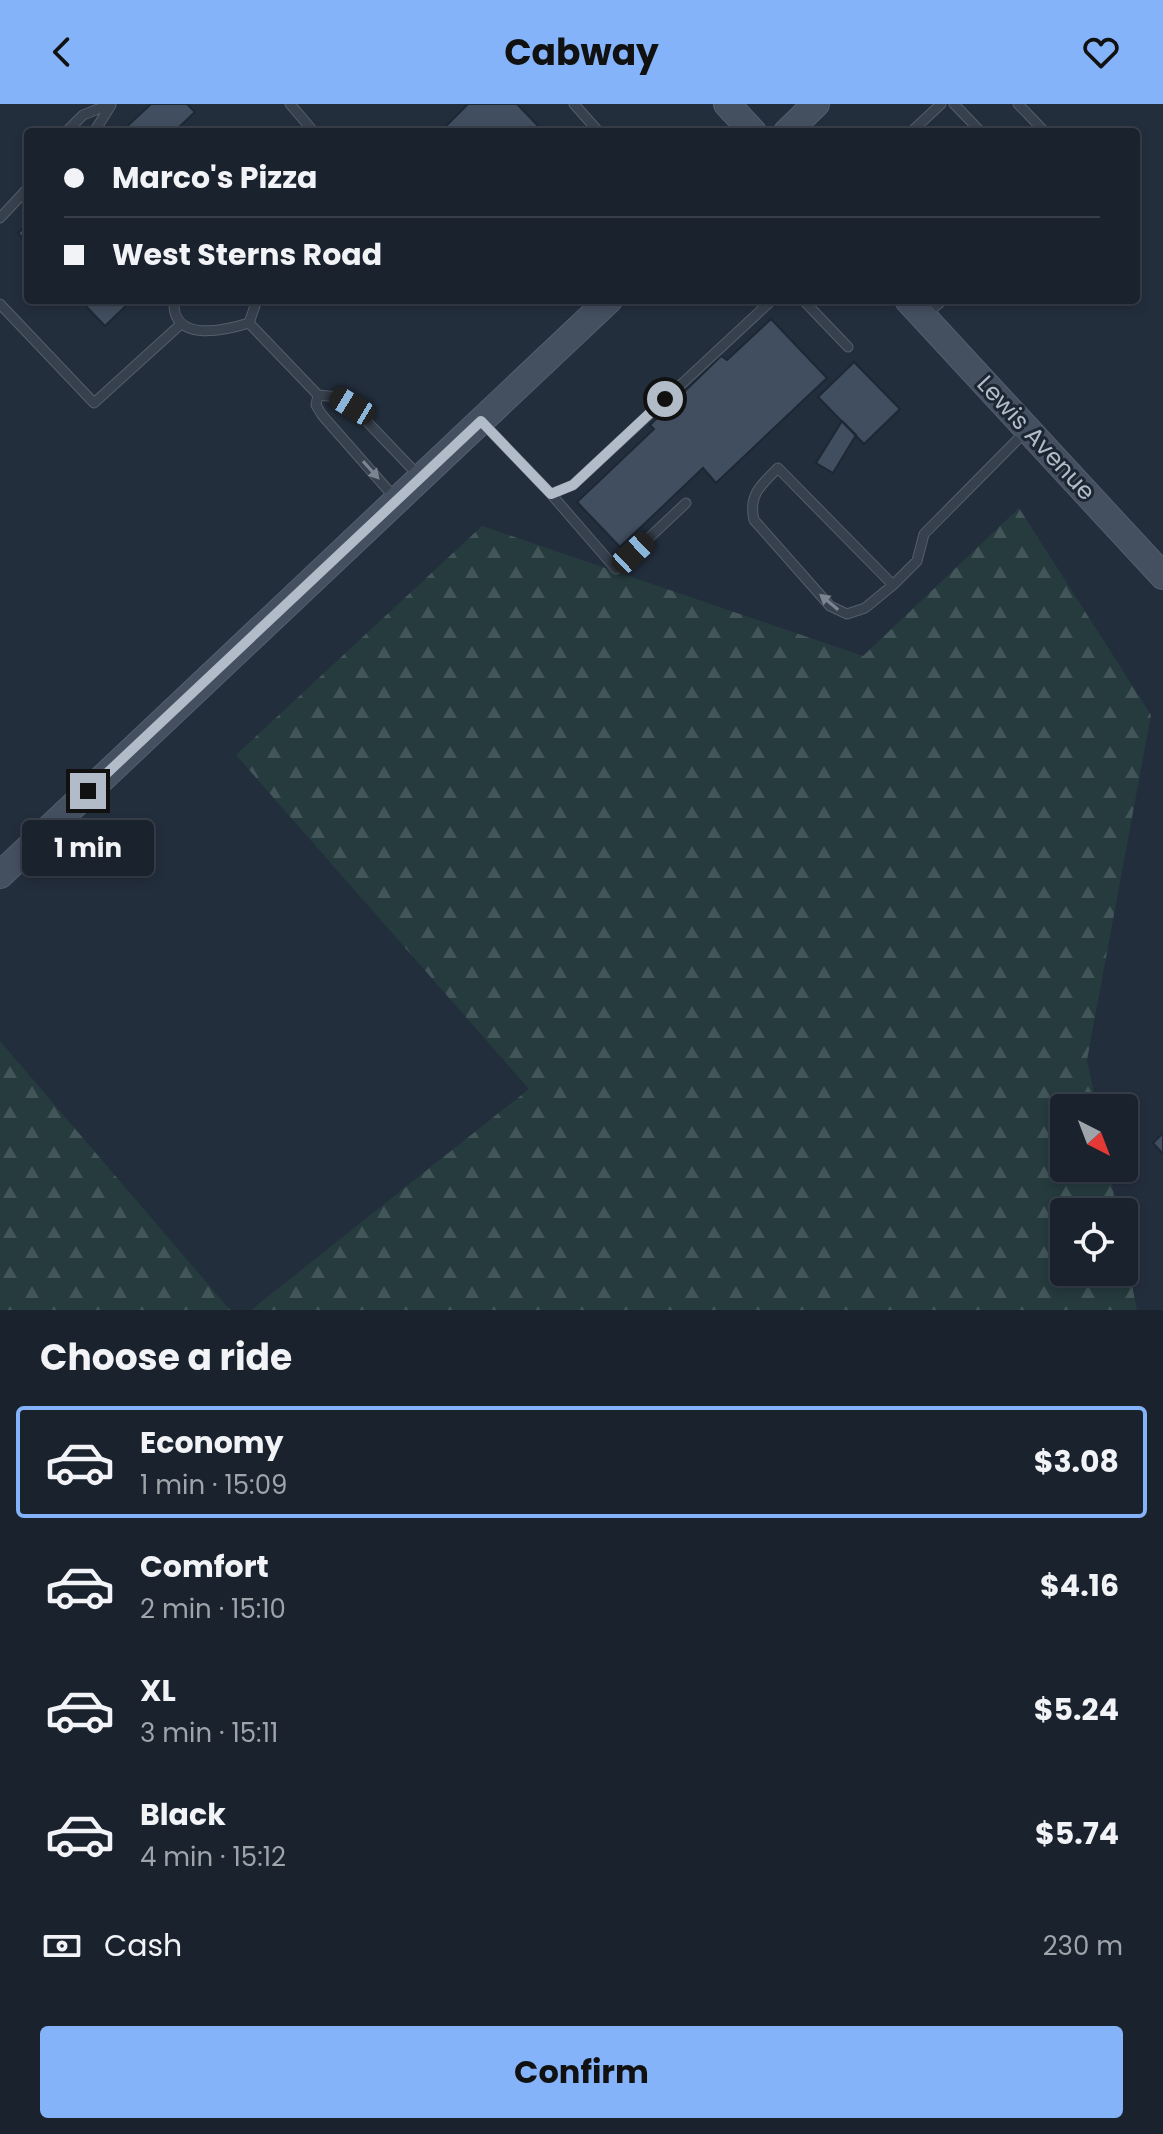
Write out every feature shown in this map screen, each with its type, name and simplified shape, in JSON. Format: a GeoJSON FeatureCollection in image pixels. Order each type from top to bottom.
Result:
{"type":"FeatureCollection","features":[{"type":"Feature","properties":{"kind":"main road"},"geometry":{"type":"LineString","coordinates":[[727,104],[749,128]]}},
{"type":"Feature","properties":{"kind":"main road"},"geometry":{"type":"LineString","coordinates":[[791,128],[816,104]]}},
{"type":"Feature","properties":{"kind":"main road"},"geometry":{"type":"LineString","coordinates":[[0,875],[605,304]]}},
{"type":"Feature","properties":{"kind":"main road","name":"Lewis Avenue"},"geometry":{"type":"LineString","coordinates":[[925,305],[1028,430],[1163,576]]}},
{"type":"Feature","properties":{"kind":"lane"},"geometry":{"type":"LineString","coordinates":[[70,128],[83,115],[112,104]]}},
{"type":"Feature","properties":{"kind":"lane"},"geometry":{"type":"LineString","coordinates":[[97,128],[112,104]]}},
{"type":"Feature","properties":{"kind":"lane"},"geometry":{"type":"LineString","coordinates":[[290,104],[311,128]]}},
{"type":"Feature","properties":{"kind":"lane"},"geometry":{"type":"LineString","coordinates":[[574,104],[595,128]]}},
{"type":"Feature","properties":{"kind":"lane"},"geometry":{"type":"LineString","coordinates":[[915,128],[941,104]]}},
{"type":"Feature","properties":{"kind":"lane"},"geometry":{"type":"LineString","coordinates":[[954,104],[977,128]]}},
{"type":"Feature","properties":{"kind":"lane"},"geometry":{"type":"LineString","coordinates":[[1018,104],[1041,128]]}},
{"type":"Feature","properties":{"kind":"lane"},"geometry":{"type":"LineString","coordinates":[[0,218],[24,192]]}},
{"type":"Feature","properties":{"kind":"lane"},"geometry":{"type":"LineString","coordinates":[[0,304],[94,403],[181,324]]}},
{"type":"Feature","properties":{"kind":"lane"},"geometry":{"type":"LineString","coordinates":[[174,304],[175,315],[181,324],[208,332],[249,323]]}},
{"type":"Feature","properties":{"kind":"lane"},"geometry":{"type":"LineString","coordinates":[[249,323],[256,304]]}},
{"type":"Feature","properties":{"kind":"lane"},"geometry":{"type":"LineString","coordinates":[[551,494],[573,485],[768,304]]}},
{"type":"Feature","properties":{"kind":"lane"},"geometry":{"type":"LineString","coordinates":[[807,304],[848,347]]}},
{"type":"Feature","properties":{"kind":"lane"},"geometry":{"type":"LineString","coordinates":[[249,323],[318,395],[338,397],[352,406],[421,477]]}},
{"type":"Feature","properties":{"kind":"lane"},"geometry":{"type":"LineString","coordinates":[[318,395],[316,405],[322,415],[397,500]]}},
{"type":"Feature","properties":{"kind":"lane"},"geometry":{"type":"LineString","coordinates":[[481,421],[551,494],[616,569],[686,503]]}},
{"type":"Feature","properties":{"kind":"lane"},"geometry":{"type":"LineString","coordinates":[[893,585],[778,468],[758,488],[750,504],[754,520],[830,606],[847,614],[865,608],[893,585],[917,561],[924,534],[1028,430]]}},
{"type":"Feature","properties":{"kind":"green space"},"geometry":{"type":"Polygon","coordinates":[[[1019,508],[1151,715],[1087,1060],[1094,1094],[1050,1094],[1050,1182],[1112,1182],[1114,1198],[1050,1198],[1050,1286],[1132,1286],[1137,1310],[251,1310],[529,1089],[236,755],[482,526],[863,656],[1019,508]]]}},
{"type":"Feature","properties":{"kind":"green space"},"geometry":{"type":"Polygon","coordinates":[[[0,1041],[230,1310],[0,1310],[0,1041]]]}},
{"type":"Feature","properties":{"kind":"building"},"geometry":{"type":"Polygon","coordinates":[[[151,104],[187,104],[195,112],[178,128],[125,128],[151,104]]]}},
{"type":"Feature","properties":{"kind":"building"},"geometry":{"type":"Polygon","coordinates":[[[468,104],[517,104],[540,128],[448,128],[446,126],[468,104]]]}},
{"type":"Feature","properties":{"kind":"building"},"geometry":{"type":"Polygon","coordinates":[[[84,304],[128,304],[105,326],[84,304]]]}},
{"type":"Feature","properties":{"kind":"building"},"geometry":{"type":"Polygon","coordinates":[[[771,319],[827,378],[716,483],[703,468],[620,547],[577,502],[654,429],[650,425],[721,356],[727,360],[771,319]]]}},
{"type":"Feature","properties":{"kind":"building"},"geometry":{"type":"Polygon","coordinates":[[[854,362],[900,409],[864,444],[818,397],[854,362]]]}},
{"type":"Feature","properties":{"kind":"building"},"geometry":{"type":"Polygon","coordinates":[[[842,421],[856,435],[833,473],[816,463],[842,421]]]}},
{"type":"Feature","properties":{"kind":"building"},"geometry":{"type":"Polygon","coordinates":[[[1163,1133],[1163,1154],[1153,1143],[1163,1133]]]}},
{"type":"Feature","properties":{"kind":"route"},"geometry":{"type":"LineString","coordinates":[[88,791],[481,421],[551,494],[573,485],[665,399]]}}]}
